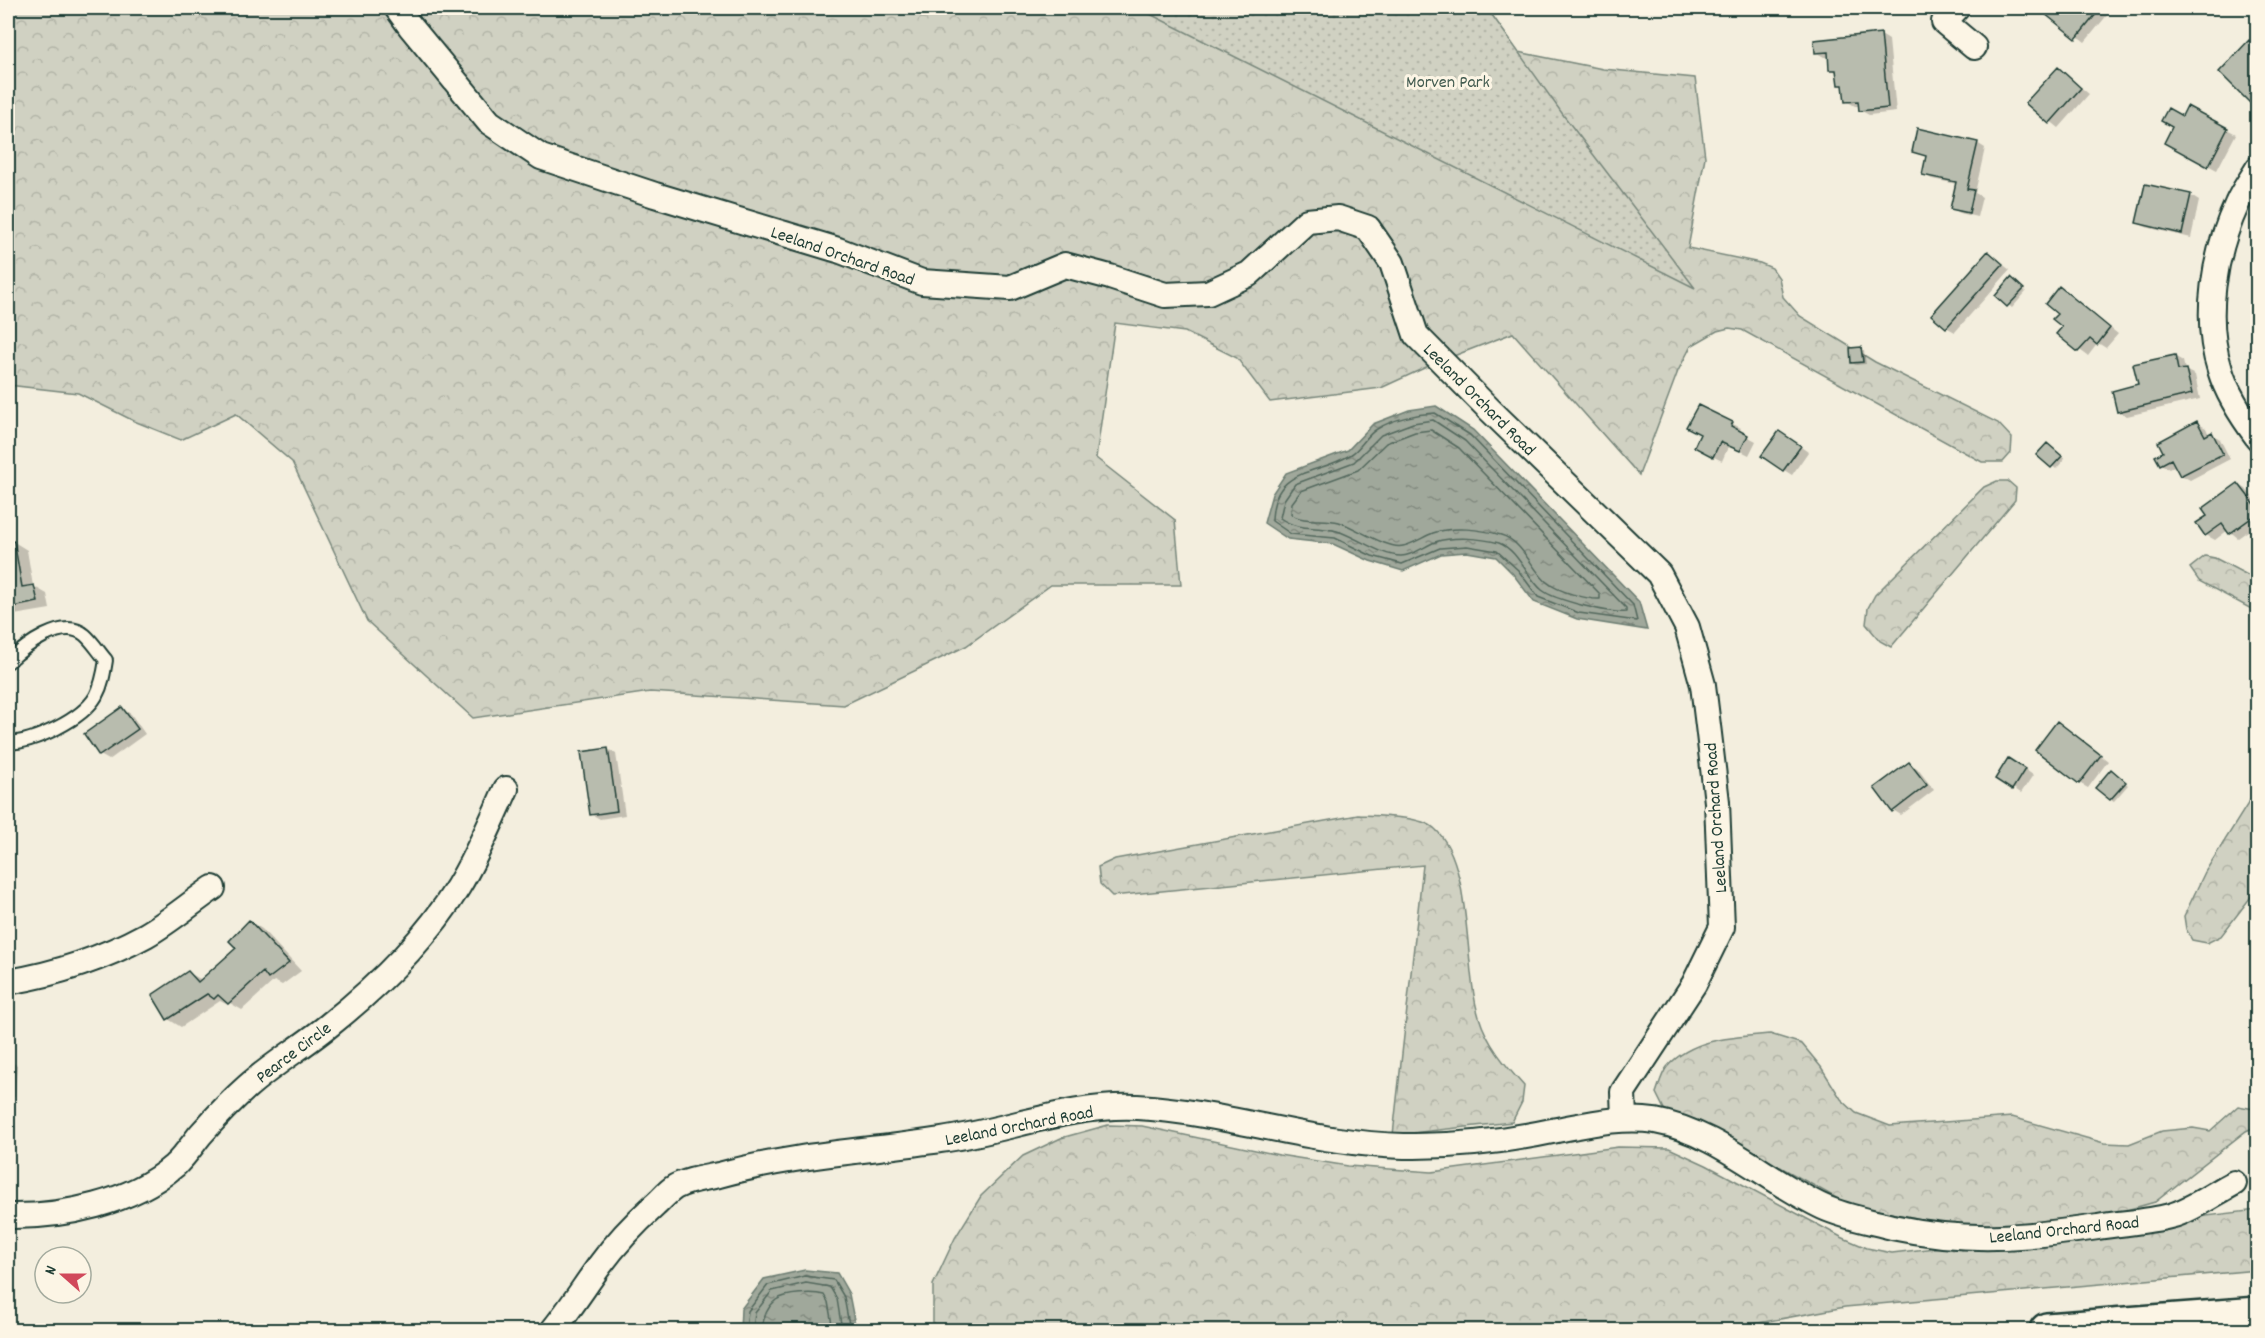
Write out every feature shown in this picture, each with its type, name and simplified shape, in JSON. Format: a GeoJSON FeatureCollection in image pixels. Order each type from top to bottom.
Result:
{"type":"FeatureCollection","features":[{"type":"Feature","properties":{"kind":"highway"},"geometry":{"type":"LineString","coordinates":[[2047,1330],[2258,1314]]}},
{"type":"Feature","properties":{"kind":"street","name":"Leeland Orchard Road"},"geometry":{"type":"LineString","coordinates":[[397,8],[489,122],[541,157],[655,195],[838,250],[922,282],[1010,288],[1065,265],[1164,295],[1208,293],[1249,274],[1307,221],[1338,218],[1368,228],[1392,263],[1416,335],[1659,574],[1688,627],[1703,685],[1715,779],[1722,927],[1694,984],[1623,1092],[1624,1119]]}},
{"type":"Feature","properties":{"kind":"street"},"geometry":{"type":"LineString","coordinates":[[1957,8],[1944,22],[1974,47]]}},
{"type":"Feature","properties":{"kind":"street"},"geometry":{"type":"LineString","coordinates":[[2258,168],[2237,203],[2222,243],[2214,288],[2212,329],[2220,370],[2237,406],[2258,438]]}},
{"type":"Feature","properties":{"kind":"street","name":"Pearce Circle"},"geometry":{"type":"LineString","coordinates":[[8,1216],[53,1214],[102,1204],[154,1179],[175,1165],[201,1133],[248,1086],[328,1026],[376,984],[417,942],[457,889],[475,857],[506,789]]}},
{"type":"Feature","properties":{"kind":"street"},"geometry":{"type":"LineString","coordinates":[[8,982],[44,976],[95,960],[147,934],[213,888]]}},
{"type":"Feature","properties":{"kind":"street","name":"Leeland Orchard Road"},"geometry":{"type":"LineString","coordinates":[[553,1330],[600,1265],[632,1226],[676,1186],[735,1170],[840,1152],[945,1140],[1088,1109],[1135,1107],[1191,1113],[1316,1138],[1426,1146],[1474,1144],[1591,1122],[1624,1119],[1657,1121],[1723,1148],[1788,1189],[1840,1214],[1945,1236],[1984,1239],[2030,1237],[2172,1216],[2234,1183]]}},
{"type":"Feature","properties":{"kind":"lane"},"geometry":{"type":"LineString","coordinates":[[8,662],[23,647],[53,632],[69,628],[84,634],[106,660],[104,676],[96,696],[86,709],[43,736],[23,742],[8,743]]}},
{"type":"Feature","properties":{"kind":"green space"},"geometry":{"type":"Polygon","coordinates":[[[8,8],[1487,8],[1518,52],[1603,69],[1695,78],[1705,157],[1688,248],[1760,263],[1772,268],[1779,278],[1783,297],[1800,316],[1875,362],[1998,423],[2012,438],[2011,453],[2003,462],[1982,462],[1742,330],[1729,328],[1717,331],[1691,346],[1678,371],[1639,475],[1513,333],[1433,364],[1381,388],[1270,402],[1237,358],[1185,332],[1115,323],[1096,458],[1175,520],[1181,585],[1051,585],[966,646],[844,705],[650,692],[473,718],[367,621],[292,462],[236,414],[181,440],[134,421],[78,393],[8,385],[8,8]]]}},
{"type":"Feature","properties":{"kind":"green space","name":"Morven Park"},"geometry":{"type":"Polygon","coordinates":[[[1138,8],[1487,8],[1564,116],[1695,288],[1138,8]]]}},
{"type":"Feature","properties":{"kind":"green space"},"geometry":{"type":"Polygon","coordinates":[[[1997,481],[2008,481],[2016,488],[2015,500],[1891,647],[1880,641],[1866,624],[1868,608],[1875,595],[1984,487],[1997,481]]]}},
{"type":"Feature","properties":{"kind":"green space"},"geometry":{"type":"Polygon","coordinates":[[[2205,556],[2215,558],[2257,580],[2257,612],[2199,581],[2190,568],[2205,556]]]}},
{"type":"Feature","properties":{"kind":"green space"},"geometry":{"type":"Polygon","coordinates":[[[2257,789],[2257,889],[2221,936],[2207,943],[2192,940],[2186,929],[2184,916],[2205,872],[2257,789]]]}},
{"type":"Feature","properties":{"kind":"green space"},"geometry":{"type":"Polygon","coordinates":[[[1358,815],[1398,817],[1419,821],[1434,828],[1447,844],[1456,865],[1462,890],[1474,996],[1482,1027],[1504,1062],[1524,1086],[1522,1102],[1512,1122],[1393,1135],[1423,865],[1112,896],[1100,884],[1098,867],[1115,859],[1358,815]]]}},
{"type":"Feature","properties":{"kind":"green space"},"geometry":{"type":"Polygon","coordinates":[[[1770,1034],[1802,1044],[1821,1067],[1841,1099],[1856,1113],[1890,1126],[2012,1117],[2104,1143],[2129,1144],[2162,1131],[2193,1128],[2210,1131],[2238,1106],[2254,1109],[2257,1126],[2246,1131],[2155,1202],[2087,1221],[1958,1226],[1849,1205],[1753,1152],[1664,1109],[1656,1093],[1665,1070],[1677,1057],[1714,1041],[1770,1034]]]}},
{"type":"Feature","properties":{"kind":"green space"},"geometry":{"type":"Polygon","coordinates":[[[1108,1125],[1142,1126],[1279,1155],[1348,1166],[1432,1172],[1618,1147],[1669,1148],[1706,1165],[1841,1237],[1867,1248],[1892,1253],[2257,1210],[2257,1270],[1845,1307],[1720,1330],[933,1330],[933,1285],[955,1238],[981,1196],[1023,1156],[1061,1138],[1108,1125]]]}},
{"type":"Feature","properties":{"kind":"water"},"geometry":{"type":"Polygon","coordinates":[[[1436,406],[1473,430],[1639,602],[1647,630],[1577,619],[1534,602],[1513,574],[1496,557],[1467,552],[1441,554],[1403,571],[1370,561],[1333,544],[1288,539],[1264,523],[1272,494],[1286,473],[1348,450],[1373,424],[1409,410],[1436,406]]]}},
{"type":"Feature","properties":{"kind":"water"},"geometry":{"type":"Polygon","coordinates":[[[805,1270],[837,1273],[849,1294],[856,1330],[740,1330],[741,1309],[764,1279],[805,1270]]]}},
{"type":"Feature","properties":{"kind":"building"},"geometry":{"type":"Polygon","coordinates":[[[2040,8],[2101,8],[2076,39],[2040,8]]]}},
{"type":"Feature","properties":{"kind":"building"},"geometry":{"type":"Polygon","coordinates":[[[1881,33],[1888,108],[1859,111],[1858,101],[1845,102],[1843,85],[1838,85],[1836,70],[1829,70],[1828,52],[1815,53],[1814,40],[1881,33]]]}},
{"type":"Feature","properties":{"kind":"building"},"geometry":{"type":"Polygon","coordinates":[[[2249,40],[2258,48],[2258,100],[2252,105],[2219,72],[2249,40]]]}},
{"type":"Feature","properties":{"kind":"building"},"geometry":{"type":"Polygon","coordinates":[[[2058,67],[2081,88],[2049,124],[2025,103],[2058,67]]]}},
{"type":"Feature","properties":{"kind":"building"},"geometry":{"type":"Polygon","coordinates":[[[2187,106],[2228,128],[2208,167],[2164,143],[2172,127],[2161,121],[2168,108],[2182,116],[2187,106]]]}},
{"type":"Feature","properties":{"kind":"building"},"geometry":{"type":"Polygon","coordinates":[[[1917,128],[1978,142],[1967,189],[1974,190],[1969,213],[1950,209],[1956,182],[1922,175],[1926,156],[1912,152],[1917,128]]]}},
{"type":"Feature","properties":{"kind":"building"},"geometry":{"type":"Polygon","coordinates":[[[2145,184],[2191,194],[2182,234],[2136,223],[2145,184]]]}},
{"type":"Feature","properties":{"kind":"building"},"geometry":{"type":"Polygon","coordinates":[[[1988,251],[2003,264],[1946,328],[1931,315],[1988,251]]]}},
{"type":"Feature","properties":{"kind":"building"},"geometry":{"type":"Polygon","coordinates":[[[2011,277],[2024,289],[2007,307],[1995,296],[2011,277]]]}},
{"type":"Feature","properties":{"kind":"building"},"geometry":{"type":"Polygon","coordinates":[[[2059,286],[2110,328],[2097,345],[2090,339],[2078,352],[2056,334],[2062,327],[2052,319],[2057,314],[2045,304],[2059,286]]]}},
{"type":"Feature","properties":{"kind":"building"},"geometry":{"type":"Polygon","coordinates":[[[1861,347],[1863,362],[1851,363],[1850,348],[1861,347]]]}},
{"type":"Feature","properties":{"kind":"building"},"geometry":{"type":"Polygon","coordinates":[[[2175,355],[2178,370],[2186,369],[2192,394],[2117,412],[2112,391],[2138,384],[2133,364],[2175,355]]]}},
{"type":"Feature","properties":{"kind":"building"},"geometry":{"type":"Polygon","coordinates":[[[1698,405],[1733,422],[1731,426],[1748,435],[1740,451],[1720,442],[1713,457],[1694,447],[1700,434],[1686,427],[1698,405]]]}},
{"type":"Feature","properties":{"kind":"building"},"geometry":{"type":"Polygon","coordinates":[[[2197,421],[2205,436],[2212,432],[2223,454],[2180,476],[2171,459],[2160,465],[2155,456],[2163,452],[2158,442],[2197,421]]]}},
{"type":"Feature","properties":{"kind":"building"},"geometry":{"type":"Polygon","coordinates":[[[1779,431],[1801,446],[1783,471],[1761,456],[1779,431]]]}},
{"type":"Feature","properties":{"kind":"building"},"geometry":{"type":"Polygon","coordinates":[[[2047,443],[2062,456],[2051,468],[2036,455],[2047,443]]]}},
{"type":"Feature","properties":{"kind":"building"},"geometry":{"type":"Polygon","coordinates":[[[2238,483],[2258,509],[2258,513],[2229,534],[2222,524],[2205,536],[2196,523],[2207,516],[2202,509],[2238,483]]]}},
{"type":"Feature","properties":{"kind":"building"},"geometry":{"type":"Polygon","coordinates":[[[14,541],[22,587],[34,585],[38,602],[8,608],[8,542],[14,541]]]}},
{"type":"Feature","properties":{"kind":"building"},"geometry":{"type":"Polygon","coordinates":[[[122,707],[138,729],[99,756],[84,734],[122,707]]]}},
{"type":"Feature","properties":{"kind":"building"},"geometry":{"type":"Polygon","coordinates":[[[2057,721],[2101,755],[2079,784],[2035,750],[2057,721]]]}},
{"type":"Feature","properties":{"kind":"building"},"geometry":{"type":"Polygon","coordinates":[[[608,748],[617,811],[590,815],[581,752],[608,748]]]}},
{"type":"Feature","properties":{"kind":"building"},"geometry":{"type":"Polygon","coordinates":[[[2008,758],[2025,769],[2012,790],[1995,779],[2008,758]]]}},
{"type":"Feature","properties":{"kind":"building"},"geometry":{"type":"Polygon","coordinates":[[[1909,762],[1927,785],[1892,812],[1874,788],[1909,762]]]}},
{"type":"Feature","properties":{"kind":"building"},"geometry":{"type":"Polygon","coordinates":[[[2111,769],[2126,782],[2110,800],[2095,788],[2111,769]]]}},
{"type":"Feature","properties":{"kind":"building"},"geometry":{"type":"Polygon","coordinates":[[[249,920],[289,963],[268,979],[263,972],[228,1004],[218,995],[214,999],[207,994],[167,1020],[152,995],[188,971],[198,982],[236,948],[229,941],[249,920]]]}},
{"type":"Feature","properties":{"kind":"waterway"},"geometry":{"type":"LineString","coordinates":[[711,1330],[740,1326]]}}]}
